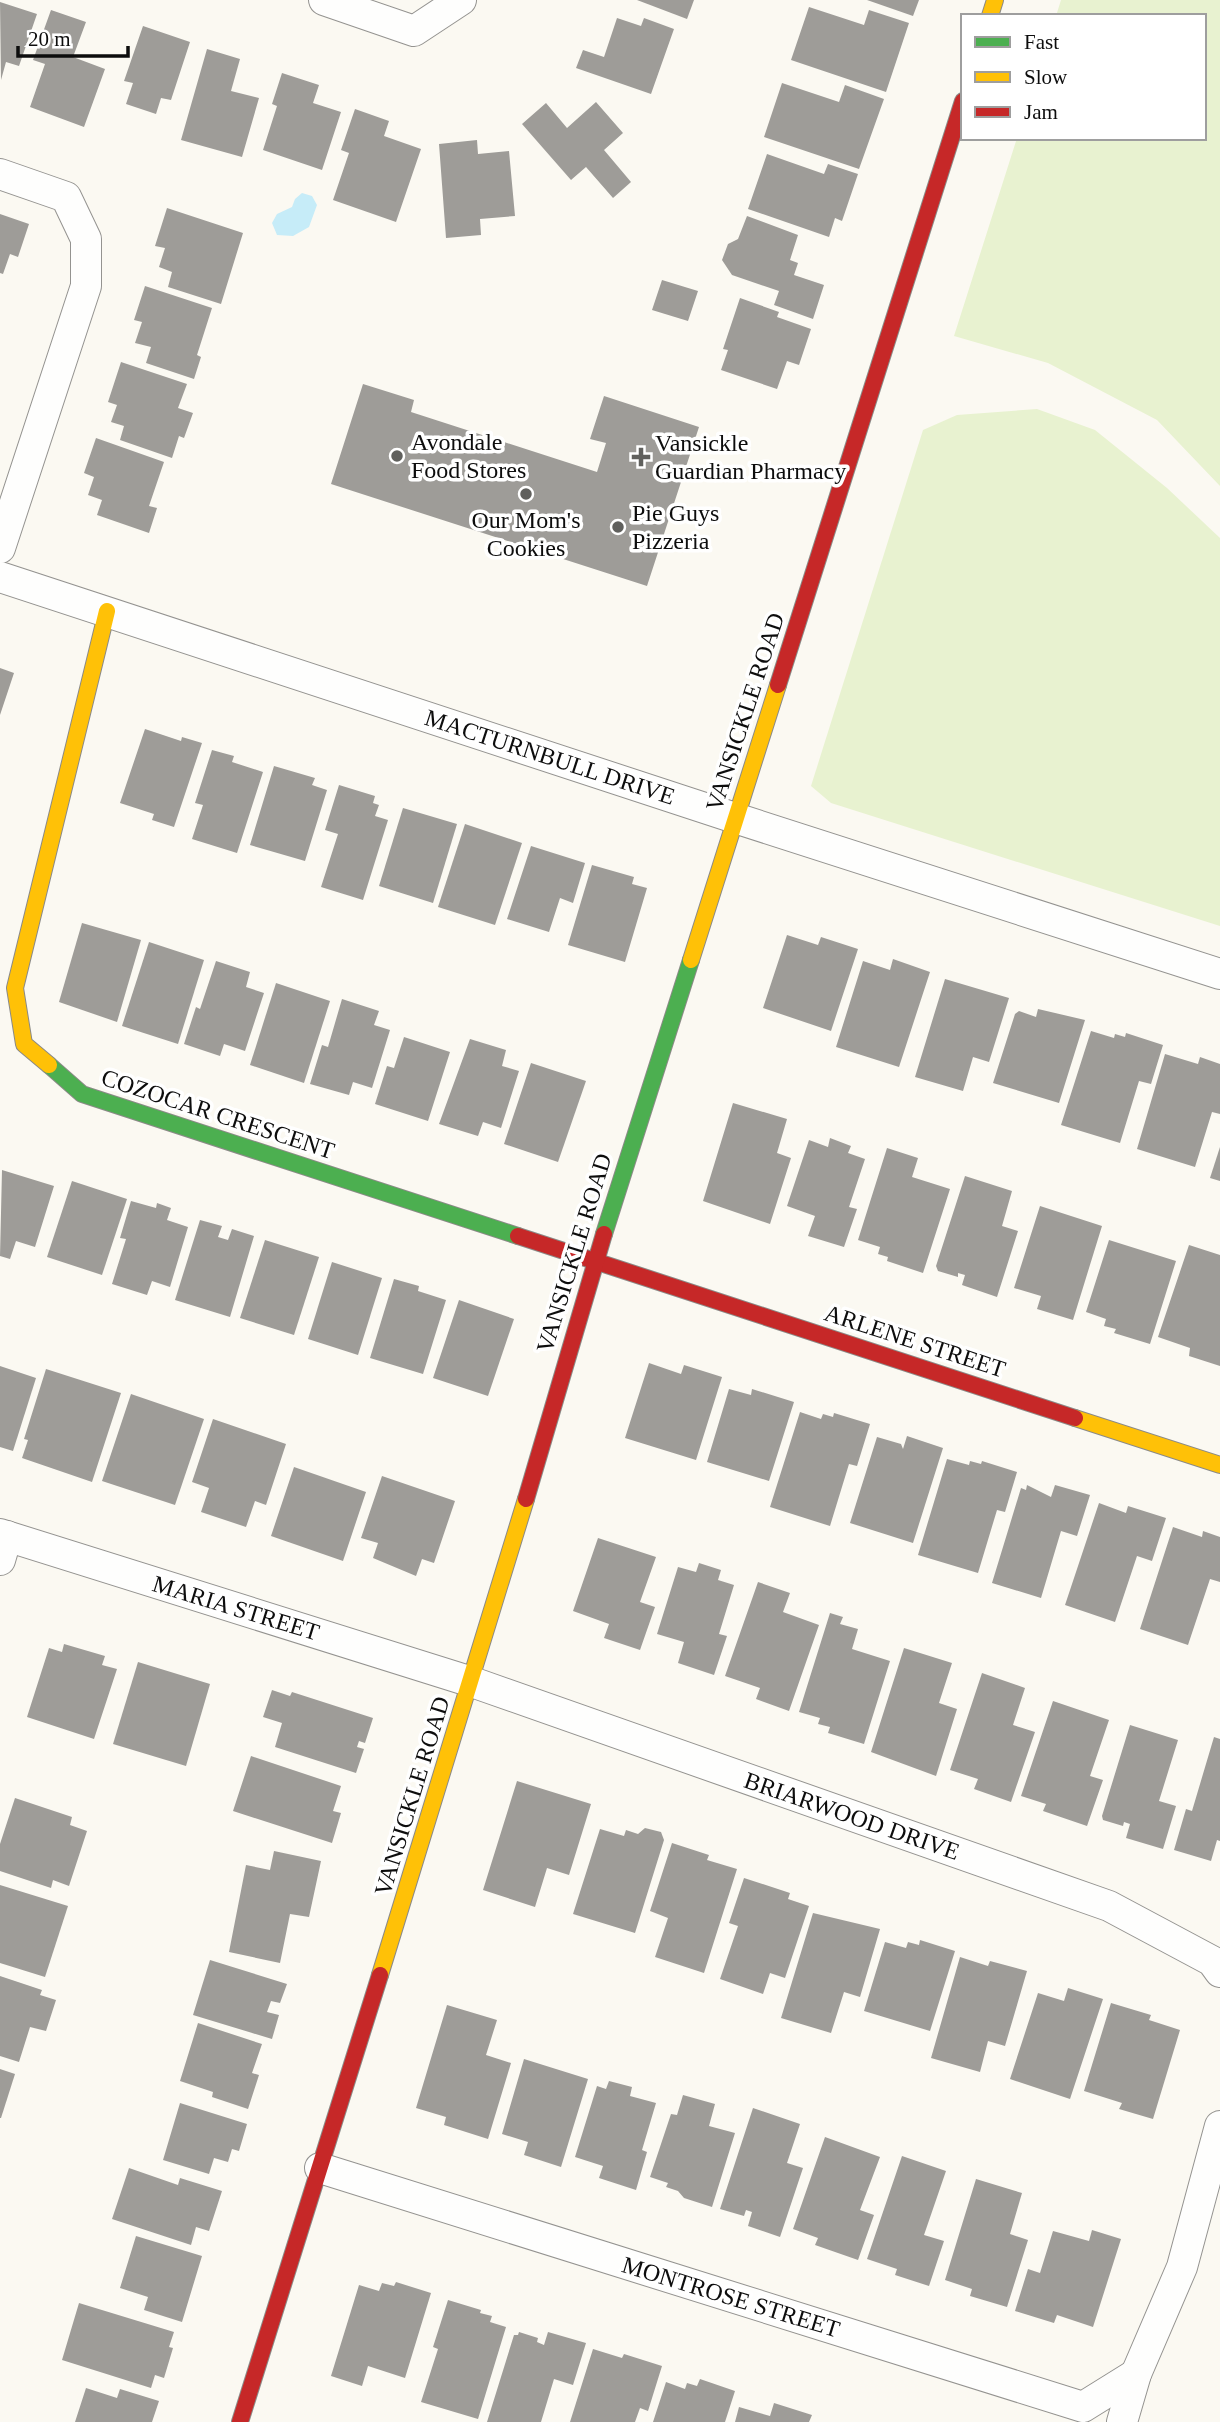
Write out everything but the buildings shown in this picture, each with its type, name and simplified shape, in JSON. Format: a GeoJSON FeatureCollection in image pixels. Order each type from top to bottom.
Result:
{"type":"FeatureCollection","features":[{"type":"Feature","properties":{"kind":"street"},"geometry":{"type":"LineString","coordinates":[[324,0],[414,31],[461,0]]}},
{"type":"Feature","properties":{"kind":"street","name":"VANSICKLE ROAD"},"geometry":{"type":"LineString","coordinates":[[240,2422],[472,1682],[596,1260],[961,108]]}},
{"type":"Feature","properties":{"kind":"street"},"geometry":{"type":"LineString","coordinates":[[0,174],[66,197],[86,239],[86,286],[0,548]]}},
{"type":"Feature","properties":{"kind":"street","name":"MACTURNBULL DRIVE"},"geometry":{"type":"LineString","coordinates":[[0,577],[1220,974]]}},
{"type":"Feature","properties":{"kind":"street","name":"COZOCAR CRESCENT"},"geometry":{"type":"LineString","coordinates":[[107,611],[15,988],[24,1044],[82,1094],[596,1260]]}},
{"type":"Feature","properties":{"kind":"street","name":"ARLENE STREET"},"geometry":{"type":"LineString","coordinates":[[596,1260],[1220,1465]]}},
{"type":"Feature","properties":{"kind":"street","name":"MARIA STREET"},"geometry":{"type":"LineString","coordinates":[[3,1543],[472,1682]]}},
{"type":"Feature","properties":{"kind":"street","name":"BRIARWOOD DRIVE"},"geometry":{"type":"LineString","coordinates":[[472,1682],[1109,1906],[1212,1961],[1220,1972]]}},
{"type":"Feature","properties":{"kind":"street"},"geometry":{"type":"LineString","coordinates":[[1122,2422],[1136,2374],[1182,2267],[1220,2126]]}},
{"type":"Feature","properties":{"kind":"street","name":"MONTROSE STREET"},"geometry":{"type":"LineString","coordinates":[[320,2168],[1083,2407],[1136,2374]]}},
{"type":"Feature","properties":{"kind":"green space"},"geometry":{"type":"Polygon","coordinates":[[[1061,0],[1220,0],[1220,486],[1157,420],[1048,363],[954,336],[1016,140],[1206,140],[1206,14],[1057,14],[1061,0]]]}},
{"type":"Feature","properties":{"kind":"green space"},"geometry":{"type":"Polygon","coordinates":[[[1037,409],[1095,430],[1167,488],[1220,538],[1220,926],[831,803],[811,786],[923,430],[957,415],[1037,409]]]}},
{"type":"Feature","properties":{"kind":"water"},"geometry":{"type":"Polygon","coordinates":[[[302,193],[312,196],[317,205],[309,227],[293,236],[277,235],[272,223],[277,214],[292,207],[295,199],[302,193]]]}},
{"type":"Feature","properties":{"kind":"traffic: fast"},"geometry":{"type":"LineString","coordinates":[[604,1234],[691,960]]}},
{"type":"Feature","properties":{"kind":"traffic: fast"},"geometry":{"type":"LineString","coordinates":[[49,1065],[82,1094],[518,1236]]}},
{"type":"Feature","properties":{"kind":"traffic: slow"},"geometry":{"type":"LineString","coordinates":[[991,14],[995,0]]}},
{"type":"Feature","properties":{"kind":"traffic: slow"},"geometry":{"type":"LineString","coordinates":[[49,1065],[24,1044],[15,988],[107,611]]}},
{"type":"Feature","properties":{"kind":"traffic: slow"},"geometry":{"type":"LineString","coordinates":[[691,960],[778,685]]}},
{"type":"Feature","properties":{"kind":"traffic: slow"},"geometry":{"type":"LineString","coordinates":[[1075,1418],[1220,1465]]}},
{"type":"Feature","properties":{"kind":"traffic: slow"},"geometry":{"type":"LineString","coordinates":[[380,1975],[526,1499]]}},
{"type":"Feature","properties":{"kind":"traffic: jam"},"geometry":{"type":"LineString","coordinates":[[778,685],[961,107]]}},
{"type":"Feature","properties":{"kind":"traffic: jam"},"geometry":{"type":"LineString","coordinates":[[526,1499],[604,1234]]}},
{"type":"Feature","properties":{"kind":"traffic: jam"},"geometry":{"type":"LineString","coordinates":[[518,1236],[1075,1418]]}},
{"type":"Feature","properties":{"kind":"traffic: jam"},"geometry":{"type":"LineString","coordinates":[[240,2422],[380,1975]]}},
{"type":"Feature","properties":{"kind":"place","name":"Avondale Food Stores"},"geometry":{"type":"Point","coordinates":[397,456]}},
{"type":"Feature","properties":{"kind":"place","name":"Vansickle Guardian Pharmacy"},"geometry":{"type":"Point","coordinates":[641,457]}},
{"type":"Feature","properties":{"kind":"place","name":"Our Mom's Cookies"},"geometry":{"type":"Point","coordinates":[526,494]}},
{"type":"Feature","properties":{"kind":"place","name":"Pie Guys Pizzeria"},"geometry":{"type":"Point","coordinates":[618,527]}}]}
